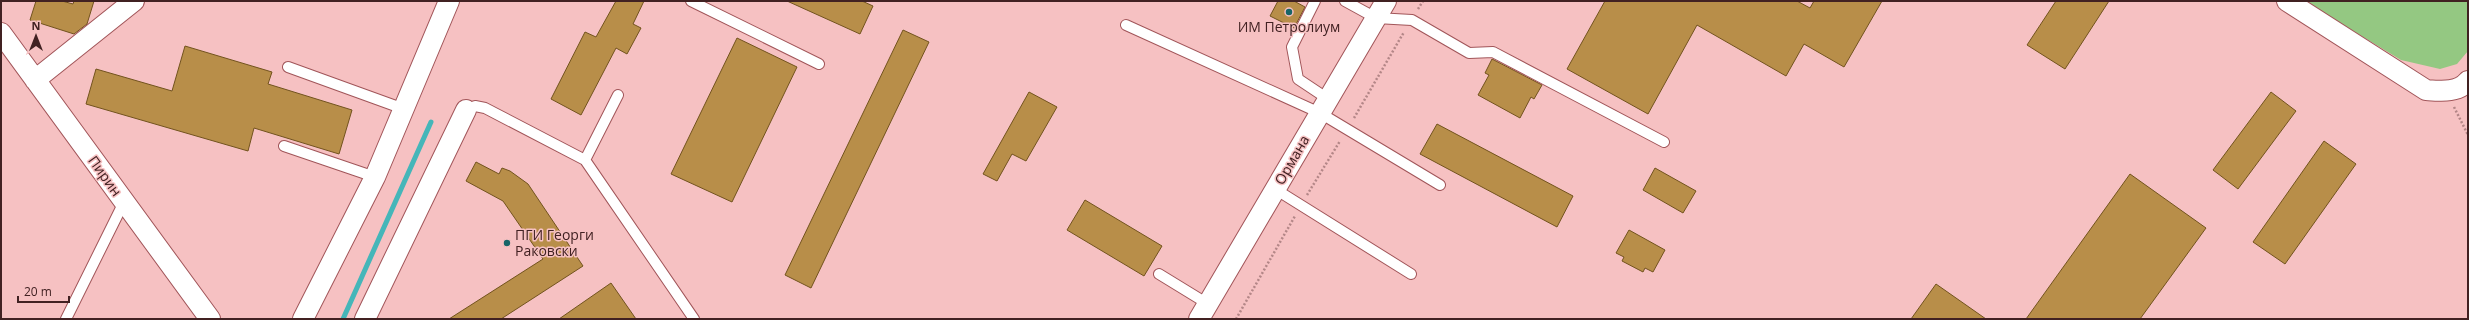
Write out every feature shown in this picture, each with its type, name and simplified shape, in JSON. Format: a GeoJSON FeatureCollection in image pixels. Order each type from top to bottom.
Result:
{"type":"FeatureCollection","features":[{"type":"Feature","properties":{"kind":"street"},"geometry":{"type":"LineString","coordinates":[[35,80],[134,1]]}},
{"type":"Feature","properties":{"kind":"street"},"geometry":{"type":"LineString","coordinates":[[303,319],[375,177],[449,1]]}},
{"type":"Feature","properties":{"kind":"street"},"geometry":{"type":"LineString","coordinates":[[2287,1],[2426,90],[2447,92],[2465,85],[2468,81]]}},
{"type":"Feature","properties":{"kind":"street","name":"Ормана"},"geometry":{"type":"LineString","coordinates":[[1203,311],[1381,9]]}},
{"type":"Feature","properties":{"kind":"street","name":"Пирин"},"geometry":{"type":"LineString","coordinates":[[1,33],[210,319]]}},
{"type":"Feature","properties":{"kind":"street"},"geometry":{"type":"LineString","coordinates":[[365,319],[466,110]]}},
{"type":"Feature","properties":{"kind":"lane"},"geometry":{"type":"LineString","coordinates":[[691,1],[820,64]]}},
{"type":"Feature","properties":{"kind":"lane"},"geometry":{"type":"LineString","coordinates":[[1315,1],[1292,47],[1298,79],[1347,129],[1440,185]]}},
{"type":"Feature","properties":{"kind":"lane"},"geometry":{"type":"LineString","coordinates":[[1345,1],[1381,9],[1412,20],[1469,53],[1493,52],[1664,142]]}},
{"type":"Feature","properties":{"kind":"lane"},"geometry":{"type":"LineString","coordinates":[[1126,25],[1324,106]]}},
{"type":"Feature","properties":{"kind":"lane"},"geometry":{"type":"LineString","coordinates":[[288,68],[404,109]]}},
{"type":"Feature","properties":{"kind":"lane"},"geometry":{"type":"LineString","coordinates":[[585,160],[618,95]]}},
{"type":"Feature","properties":{"kind":"lane"},"geometry":{"type":"LineString","coordinates":[[466,110],[475,106],[485,108],[585,160],[694,319]]}},
{"type":"Feature","properties":{"kind":"lane"},"geometry":{"type":"LineString","coordinates":[[284,146],[375,177]]}},
{"type":"Feature","properties":{"kind":"lane"},"geometry":{"type":"LineString","coordinates":[[1275,189],[1411,274]]}},
{"type":"Feature","properties":{"kind":"lane"},"geometry":{"type":"LineString","coordinates":[[66,319],[124,202]]}},
{"type":"Feature","properties":{"kind":"lane"},"geometry":{"type":"LineString","coordinates":[[1159,274],[1203,311]]}},
{"type":"Feature","properties":{"kind":"path"},"geometry":{"type":"LineString","coordinates":[[1236,319],[1301,206],[1423,1]]}},
{"type":"Feature","properties":{"kind":"path"},"geometry":{"type":"LineString","coordinates":[[2447,92],[2468,135]]}},
{"type":"Feature","properties":{"kind":"green space"},"geometry":{"type":"Polygon","coordinates":[[[2304,1],[2468,1],[2468,51],[2457,64],[2440,69],[2401,60],[2304,1]]]}},
{"type":"Feature","properties":{"kind":"building"},"geometry":{"type":"Polygon","coordinates":[[[36,1],[62,1],[73,4],[74,1],[94,1],[87,24],[74,34],[30,20],[36,1]]]}},
{"type":"Feature","properties":{"kind":"building"},"geometry":{"type":"Polygon","coordinates":[[[616,1],[644,1],[633,24],[641,28],[627,54],[616,48],[581,115],[551,99],[585,32],[596,37],[616,1]]]}},
{"type":"Feature","properties":{"kind":"building"},"geometry":{"type":"Polygon","coordinates":[[[787,1],[862,1],[873,6],[860,34],[787,1]]]}},
{"type":"Feature","properties":{"kind":"building"},"geometry":{"type":"Polygon","coordinates":[[[1278,1],[1294,1],[1305,7],[1294,28],[1270,16],[1278,1]]]}},
{"type":"Feature","properties":{"kind":"building"},"geometry":{"type":"Polygon","coordinates":[[[1605,1],[1797,1],[1810,8],[1814,1],[1882,1],[1844,67],[1804,44],[1786,76],[1697,25],[1648,114],[1567,69],[1605,1]]]}},
{"type":"Feature","properties":{"kind":"building"},"geometry":{"type":"Polygon","coordinates":[[[2056,1],[2109,1],[2065,69],[2027,45],[2056,1]]]}},
{"type":"Feature","properties":{"kind":"building"},"geometry":{"type":"Polygon","coordinates":[[[903,30],[929,42],[811,288],[785,275],[903,30]]]}},
{"type":"Feature","properties":{"kind":"building"},"geometry":{"type":"Polygon","coordinates":[[[737,38],[797,67],[732,202],[671,174],[737,38]]]}},
{"type":"Feature","properties":{"kind":"building"},"geometry":{"type":"Polygon","coordinates":[[[185,46],[272,72],[268,84],[352,110],[339,154],[254,128],[248,151],[86,104],[96,69],[172,91],[185,46]]]}},
{"type":"Feature","properties":{"kind":"building"},"geometry":{"type":"Polygon","coordinates":[[[1492,59],[1542,85],[1534,99],[1531,97],[1520,118],[1478,95],[1489,75],[1485,73],[1492,59]]]}},
{"type":"Feature","properties":{"kind":"building"},"geometry":{"type":"Polygon","coordinates":[[[1029,92],[1057,107],[1026,161],[1012,154],[997,181],[983,174],[1029,92]]]}},
{"type":"Feature","properties":{"kind":"building"},"geometry":{"type":"Polygon","coordinates":[[[2271,92],[2296,111],[2238,189],[2213,170],[2271,92]]]}},
{"type":"Feature","properties":{"kind":"building"},"geometry":{"type":"Polygon","coordinates":[[[1437,124],[1573,196],[1557,227],[1420,154],[1437,124]]]}},
{"type":"Feature","properties":{"kind":"building"},"geometry":{"type":"Polygon","coordinates":[[[2324,141],[2356,164],[2285,264],[2253,242],[2324,141]]]}},
{"type":"Feature","properties":{"kind":"building"},"geometry":{"type":"Polygon","coordinates":[[[476,162],[499,174],[502,168],[510,171],[528,184],[583,266],[501,319],[449,319],[543,259],[503,201],[466,181],[476,162]]]}},
{"type":"Feature","properties":{"kind":"building"},"geometry":{"type":"Polygon","coordinates":[[[1655,168],[1696,191],[1683,213],[1643,190],[1655,168]]]}},
{"type":"Feature","properties":{"kind":"building"},"geometry":{"type":"Polygon","coordinates":[[[2130,174],[2206,228],[2140,319],[2026,319],[2130,174]]]}},
{"type":"Feature","properties":{"kind":"building"},"geometry":{"type":"Polygon","coordinates":[[[1085,200],[1162,246],[1144,276],[1067,230],[1085,200]]]}},
{"type":"Feature","properties":{"kind":"building"},"geometry":{"type":"Polygon","coordinates":[[[1629,230],[1665,250],[1653,272],[1645,268],[1643,272],[1622,261],[1624,257],[1616,253],[1629,230]]]}},
{"type":"Feature","properties":{"kind":"building"},"geometry":{"type":"Polygon","coordinates":[[[611,283],[636,319],[559,319],[611,283]]]}},
{"type":"Feature","properties":{"kind":"building"},"geometry":{"type":"Polygon","coordinates":[[[1936,284],[1986,319],[1911,319],[1936,284]]]}},
{"type":"Feature","properties":{"kind":"waterway"},"geometry":{"type":"LineString","coordinates":[[343,319],[431,122]]}},
{"type":"Feature","properties":{"kind":"place","name":"ИМ Петролиум"},"geometry":{"type":"Point","coordinates":[1289,12]}},
{"type":"Feature","properties":{"kind":"place","name":"ПГИ Георги Раковски"},"geometry":{"type":"Point","coordinates":[507,243]}}]}
